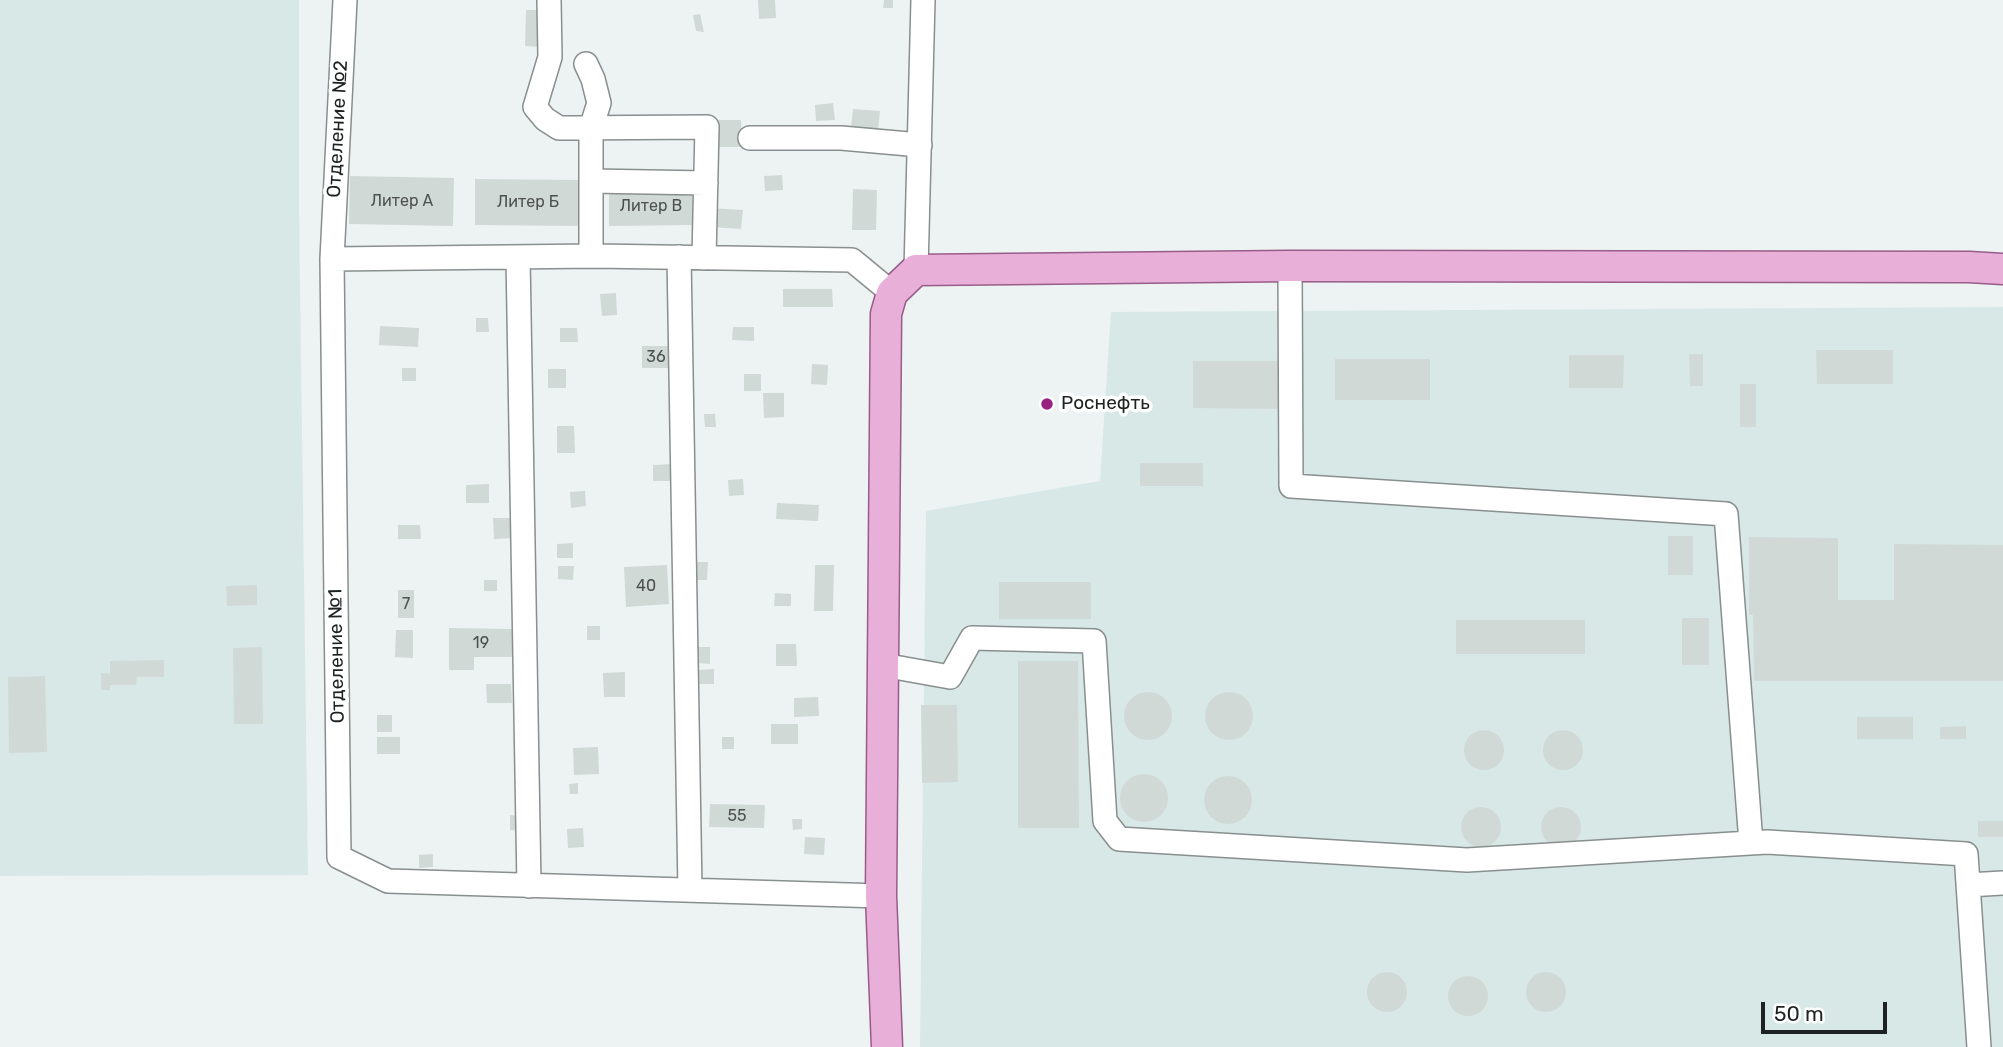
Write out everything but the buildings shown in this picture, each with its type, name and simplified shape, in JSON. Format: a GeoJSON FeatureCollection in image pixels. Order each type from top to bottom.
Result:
{"type":"FeatureCollection","features":[{"type":"Feature","properties":{"kind":"main road"},"geometry":{"type":"LineString","coordinates":[[887,1047],[881,895],[886,314],[892,293],[916,270],[1290,266],[2003,269]]}},
{"type":"Feature","properties":{"kind":"street","name":"Отделение №2"},"geometry":{"type":"LineString","coordinates":[[332,259],[345,0]]}},
{"type":"Feature","properties":{"kind":"street"},"geometry":{"type":"LineString","coordinates":[[550,0],[550,57],[535,107],[545,119],[559,128],[707,127],[705,258]]}},
{"type":"Feature","properties":{"kind":"street"},"geometry":{"type":"LineString","coordinates":[[916,270],[923,0]]}},
{"type":"Feature","properties":{"kind":"street"},"geometry":{"type":"LineString","coordinates":[[586,64],[599,103],[591,128],[591,256]]}},
{"type":"Feature","properties":{"kind":"street"},"geometry":{"type":"LineString","coordinates":[[750,138],[841,138],[920,145]]}},
{"type":"Feature","properties":{"kind":"street"},"geometry":{"type":"LineString","coordinates":[[591,181],[706,183]]}},
{"type":"Feature","properties":{"kind":"street"},"geometry":{"type":"LineString","coordinates":[[332,259],[591,256],[852,260],[892,293]]}},
{"type":"Feature","properties":{"kind":"street"},"geometry":{"type":"LineString","coordinates":[[518,257],[528,886]]}},
{"type":"Feature","properties":{"kind":"street"},"geometry":{"type":"LineString","coordinates":[[679,257],[690,890]]}},
{"type":"Feature","properties":{"kind":"street","name":"Отделение №1"},"geometry":{"type":"LineString","coordinates":[[332,259],[339,857],[388,881],[881,895]]}},
{"type":"Feature","properties":{"kind":"street"},"geometry":{"type":"LineString","coordinates":[[1290,266],[1292,485],[1726,514],[1751,843]]}},
{"type":"Feature","properties":{"kind":"street"},"geometry":{"type":"LineString","coordinates":[[883,665],[950,677],[972,638],[1094,641],[1105,821],[1119,839],[1467,860],[1751,843],[1966,853],[1979,1047]]}},
{"type":"Feature","properties":{"kind":"street"},"geometry":{"type":"LineString","coordinates":[[1968,885],[2003,883]]}},
{"type":"Feature","properties":{"kind":"shaded area"},"geometry":{"type":"Polygon","coordinates":[[[0,0],[299,0],[299,213],[308,875],[0,876],[0,0]]]}},
{"type":"Feature","properties":{"kind":"shaded area"},"geometry":{"type":"Polygon","coordinates":[[[2003,307],[2003,1047],[920,1047],[926,511],[1100,481],[1111,312],[2003,307]]]}},
{"type":"Feature","properties":{"kind":"place","name":"Роснефть"},"geometry":{"type":"Point","coordinates":[1047,404]}}]}
